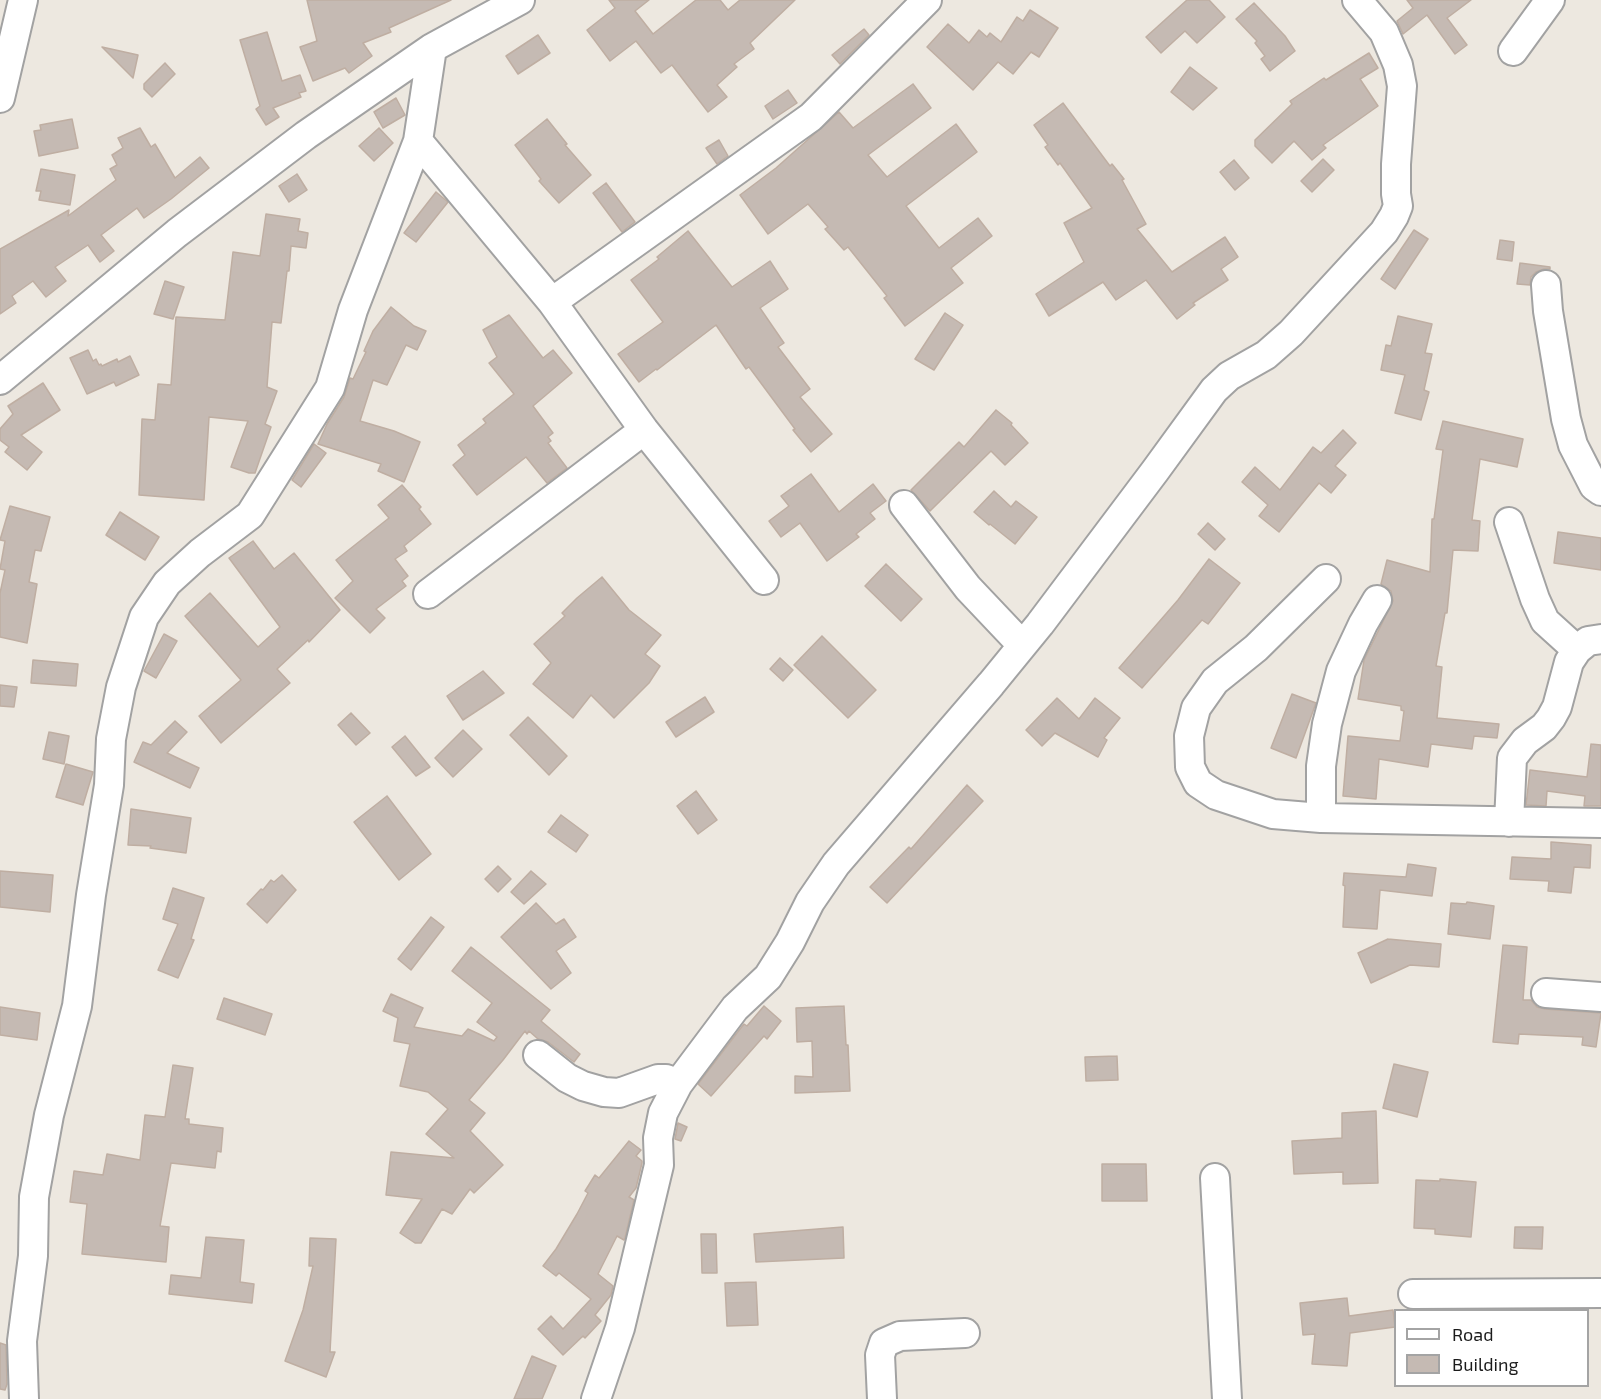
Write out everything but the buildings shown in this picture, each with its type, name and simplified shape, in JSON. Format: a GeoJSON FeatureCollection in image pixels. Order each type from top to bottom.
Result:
{"type":"FeatureCollection","features":[{"type":"Feature","properties":{"kind":"street"},"geometry":{"type":"LineString","coordinates":[[0,98],[23,0]]}},
{"type":"Feature","properties":{"kind":"street"},"geometry":{"type":"LineString","coordinates":[[0,380],[177,233],[306,135],[432,48],[520,0]]}},
{"type":"Feature","properties":{"kind":"street"},"geometry":{"type":"LineString","coordinates":[[552,302],[811,117],[927,0]]}},
{"type":"Feature","properties":{"kind":"street"},"geometry":{"type":"LineString","coordinates":[[596,1399],[620,1328],[657,1175],[658,1138],[663,1113],[678,1084],[735,1008],[768,977],[790,942],[810,902],[836,864],[991,684],[1155,471],[1214,390],[1229,376],[1266,355],[1292,333],[1384,232],[1394,216],[1398,206],[1396,164],[1402,86],[1398,65],[1384,32],[1357,0]]}},
{"type":"Feature","properties":{"kind":"street"},"geometry":{"type":"LineString","coordinates":[[1514,51],[1550,0]]}},
{"type":"Feature","properties":{"kind":"street"},"geometry":{"type":"LineString","coordinates":[[24,1399],[22,1341],[33,1256],[34,1197],[50,1115],[77,1006],[91,894],[109,785],[111,739],[121,687],[144,617],[167,583],[250,515],[330,388],[352,310],[418,141],[432,48]]}},
{"type":"Feature","properties":{"kind":"street"},"geometry":{"type":"LineString","coordinates":[[418,141],[552,302],[644,430],[764,580]]}},
{"type":"Feature","properties":{"kind":"street"},"geometry":{"type":"LineString","coordinates":[[1546,285],[1548,311],[1566,419],[1573,446],[1594,486],[1601,491]]}},
{"type":"Feature","properties":{"kind":"street"},"geometry":{"type":"LineString","coordinates":[[428,594],[644,430]]}},
{"type":"Feature","properties":{"kind":"street"},"geometry":{"type":"LineString","coordinates":[[904,505],[968,588],[1022,645]]}},
{"type":"Feature","properties":{"kind":"street"},"geometry":{"type":"LineString","coordinates":[[1509,522],[1535,599],[1545,621],[1589,644],[1569,662],[1557,707],[1551,718],[1544,727],[1525,741],[1512,758],[1509,822]]}},
{"type":"Feature","properties":{"kind":"street"},"geometry":{"type":"LineString","coordinates":[[1326,579],[1256,648],[1215,681],[1196,708],[1189,736],[1190,767],[1198,783],[1216,795],[1273,814],[1321,818],[1601,823]]}},
{"type":"Feature","properties":{"kind":"street"},"geometry":{"type":"LineString","coordinates":[[1321,818],[1321,766],[1330,714],[1341,671],[1377,600]]}},
{"type":"Feature","properties":{"kind":"street"},"geometry":{"type":"LineString","coordinates":[[1546,993],[1601,997]]}},
{"type":"Feature","properties":{"kind":"street"},"geometry":{"type":"LineString","coordinates":[[538,1055],[567,1078],[582,1086],[604,1092],[619,1093],[658,1079],[666,1079],[678,1084]]}},
{"type":"Feature","properties":{"kind":"street"},"geometry":{"type":"LineString","coordinates":[[1215,1178],[1227,1399]]}},
{"type":"Feature","properties":{"kind":"street"},"geometry":{"type":"LineString","coordinates":[[1413,1294],[1601,1293]]}},
{"type":"Feature","properties":{"kind":"street"},"geometry":{"type":"LineString","coordinates":[[882,1399],[880,1355],[884,1343],[900,1336],[965,1333]]}}]}
